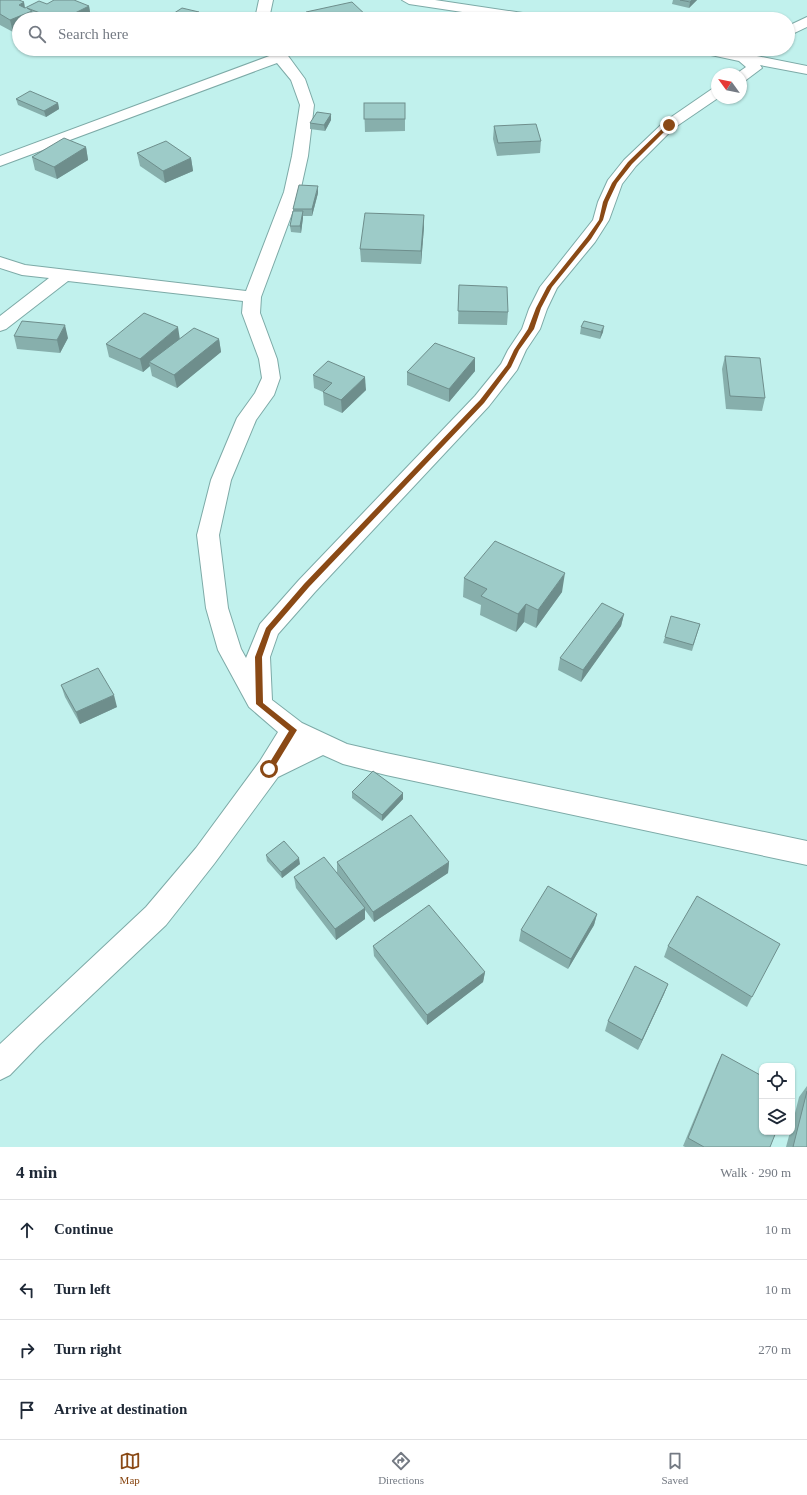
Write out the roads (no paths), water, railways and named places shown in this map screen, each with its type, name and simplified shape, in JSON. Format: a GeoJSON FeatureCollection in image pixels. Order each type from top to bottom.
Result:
{"type":"FeatureCollection","features":[{"type":"Feature","properties":{"kind":"street"},"geometry":{"type":"LineString","coordinates":[[264,12],[266,0]]}},
{"type":"Feature","properties":{"kind":"street"},"geometry":{"type":"LineString","coordinates":[[409,0],[489,12]]}},
{"type":"Feature","properties":{"kind":"street"},"geometry":{"type":"LineString","coordinates":[[795,28],[807,20]]}},
{"type":"Feature","properties":{"kind":"street"},"geometry":{"type":"LineString","coordinates":[[0,161],[270,56]]}},
{"type":"Feature","properties":{"kind":"street"},"geometry":{"type":"LineString","coordinates":[[280,56],[298,79],[306,105],[304,131],[292,192],[252,297],[251,313],[268,359],[271,378],[264,395],[247,418],[221,480],[208,535],[217,608],[230,650],[260,704],[293,730],[343,753],[386,764],[807,853]]}},
{"type":"Feature","properties":{"kind":"street"},"geometry":{"type":"LineString","coordinates":[[735,56],[807,70]]}},
{"type":"Feature","properties":{"kind":"street"},"geometry":{"type":"LineString","coordinates":[[744,58],[755,68],[747,73]]}},
{"type":"Feature","properties":{"kind":"street"},"geometry":{"type":"LineString","coordinates":[[260,704],[258,657],[268,630],[307,586],[482,401],[500,378],[531,329],[538,308],[549,287],[601,220],[606,202],[614,183],[630,163],[669,125],[711,96]]}},
{"type":"Feature","properties":{"kind":"street"},"geometry":{"type":"LineString","coordinates":[[0,262],[22,270],[252,297]]}},
{"type":"Feature","properties":{"kind":"street"},"geometry":{"type":"LineString","coordinates":[[0,325],[66,274]]}},
{"type":"Feature","properties":{"kind":"street"},"geometry":{"type":"LineString","coordinates":[[0,1065],[29,1035],[156,916],[205,856],[269,769],[293,730]]}},
{"type":"Feature","properties":{"kind":"street"},"geometry":{"type":"LineString","coordinates":[[269,769],[324,744]]}}]}
